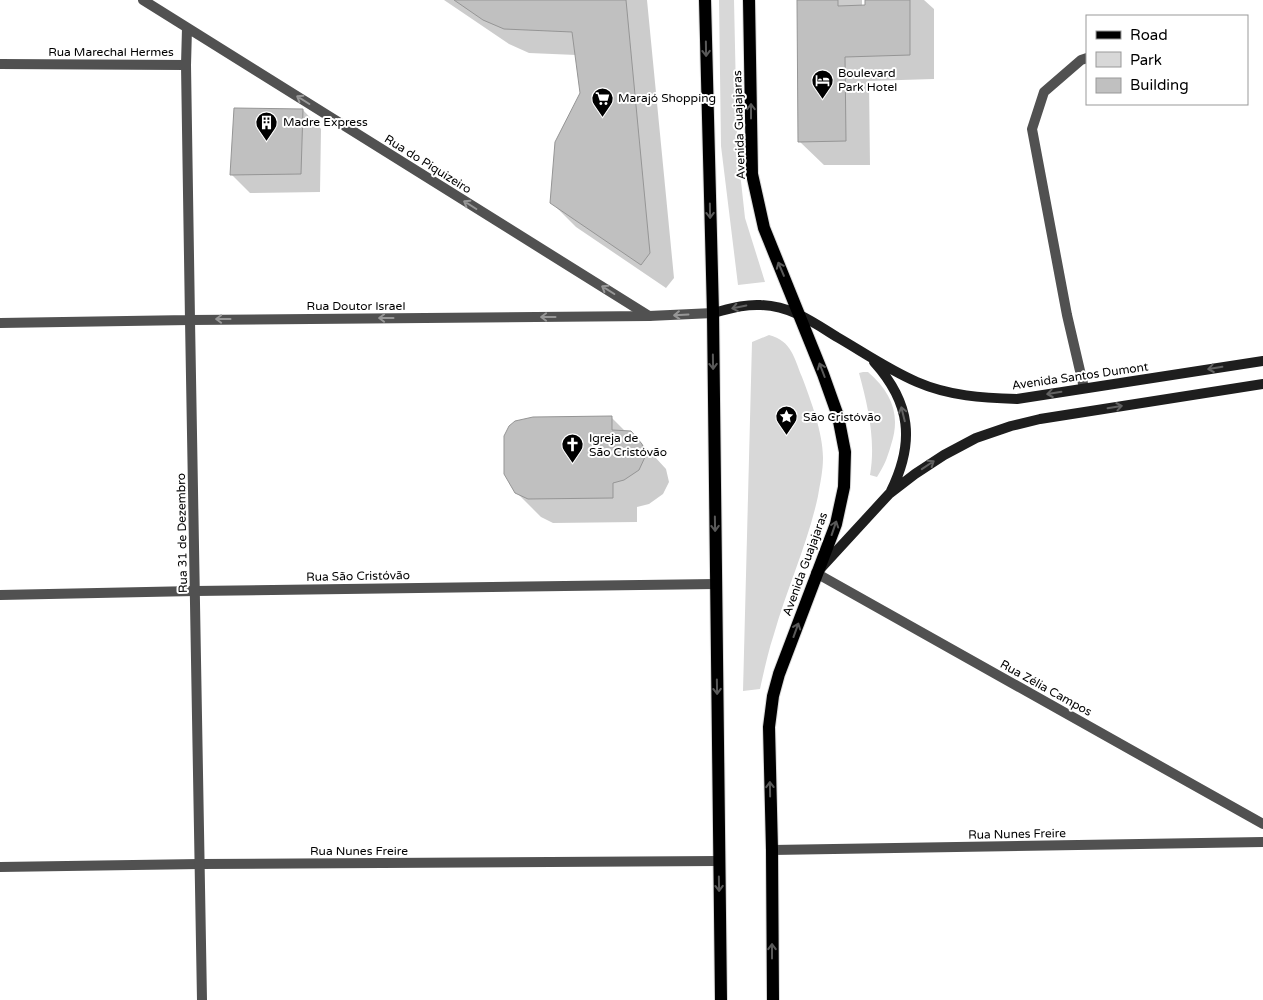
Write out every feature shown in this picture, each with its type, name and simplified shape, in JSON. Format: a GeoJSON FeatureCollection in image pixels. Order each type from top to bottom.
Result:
{"type":"FeatureCollection","features":[{"type":"Feature","properties":{"kind":"main road"},"geometry":{"type":"LineString","coordinates":[[705,0],[712,313],[721,1000]]}},
{"type":"Feature","properties":{"kind":"main road","name":"Avenida Guajajaras"},"geometry":{"type":"LineString","coordinates":[[749,0],[752,174],[764,228],[823,374],[838,416],[845,452],[844,487],[836,524],[779,674],[773,696],[769,727],[772,850],[772,1000]]}},
{"type":"Feature","properties":{"kind":"main road","name":"Avenida Santos Dumont"},"geometry":{"type":"LineString","coordinates":[[712,313],[744,305],[762,305],[800,314],[897,373],[919,383],[952,394],[985,398],[1017,399],[1263,361]]}},
{"type":"Feature","properties":{"kind":"main road"},"geometry":{"type":"LineString","coordinates":[[869,356],[883,371],[895,391],[904,413],[907,435],[904,457],[896,481],[889,494]]}},
{"type":"Feature","properties":{"kind":"main road"},"geometry":{"type":"LineString","coordinates":[[816,574],[889,494],[944,455],[976,438],[1010,426],[1040,419],[1263,384]]}},
{"type":"Feature","properties":{"kind":"street","name":"Rua do Piquizeiro"},"geometry":{"type":"LineString","coordinates":[[143,0],[650,316]]}},
{"type":"Feature","properties":{"kind":"street","name":"Rua Marechal Hermes"},"geometry":{"type":"LineString","coordinates":[[0,64],[186,65],[187,28]]}},
{"type":"Feature","properties":{"kind":"street"},"geometry":{"type":"LineString","coordinates":[[1084,388],[1066,315],[1032,129],[1044,92],[1081,60],[1086,58]]}},
{"type":"Feature","properties":{"kind":"street","name":"Rua 31 de Dezembro"},"geometry":{"type":"LineString","coordinates":[[186,65],[202,1000]]}},
{"type":"Feature","properties":{"kind":"street","name":"Rua Doutor Israel"},"geometry":{"type":"LineString","coordinates":[[0,323],[650,316],[712,313]]}},
{"type":"Feature","properties":{"kind":"street","name":"Rua Zélia Campos"},"geometry":{"type":"LineString","coordinates":[[816,574],[1263,824]]}},
{"type":"Feature","properties":{"kind":"street","name":"Rua São Cristóvão"},"geometry":{"type":"LineString","coordinates":[[0,595],[716,584]]}},
{"type":"Feature","properties":{"kind":"street","name":"Rua Nunes Freire"},"geometry":{"type":"LineString","coordinates":[[772,850],[1263,842]]}},
{"type":"Feature","properties":{"kind":"street","name":"Rua Nunes Freire"},"geometry":{"type":"LineString","coordinates":[[0,867],[719,861]]}},
{"type":"Feature","properties":{"kind":"green space"},"geometry":{"type":"Polygon","coordinates":[[[719,0],[734,0],[737,140],[745,218],[765,282],[738,285],[721,146],[719,0]]]}},
{"type":"Feature","properties":{"kind":"green space"},"geometry":{"type":"Polygon","coordinates":[[[769,335],[783,341],[794,357],[816,417],[821,438],[823,463],[814,514],[772,641],[760,689],[743,691],[752,342],[769,335]]]}},
{"type":"Feature","properties":{"kind":"green space"},"geometry":{"type":"Polygon","coordinates":[[[868,372],[883,388],[892,405],[894,414],[894,434],[885,462],[877,477],[870,475],[872,436],[859,373],[868,372]]]}},
{"type":"Feature","properties":{"kind":"building","name":"Marajó Shopping"},"geometry":{"type":"Polygon","coordinates":[[[454,0],[626,0],[650,253],[641,265],[550,203],[555,142],[580,93],[572,32],[504,29],[483,20],[454,0]]]}},
{"type":"Feature","properties":{"kind":"building","name":"Boulevard Park Hotel"},"geometry":{"type":"Polygon","coordinates":[[[797,0],[838,0],[838,6],[865,5],[865,0],[910,0],[910,55],[845,57],[846,141],[798,142],[797,0]]]}},
{"type":"Feature","properties":{"kind":"building","name":"Madre Express"},"geometry":{"type":"Polygon","coordinates":[[[234,108],[303,109],[301,174],[230,175],[234,108]]]}},
{"type":"Feature","properties":{"kind":"building","name":"Igreja de São Cristóvão"},"geometry":{"type":"Polygon","coordinates":[[[612,416],[612,430],[631,431],[642,444],[645,457],[639,470],[624,480],[613,483],[613,498],[528,499],[515,493],[504,474],[504,436],[509,426],[515,421],[533,417],[612,416]]]}},
{"type":"Feature","properties":{"kind":"place","name":"Boulevard Park Hotel"},"geometry":{"type":"Point","coordinates":[822,99]}},
{"type":"Feature","properties":{"kind":"place","name":"Marajó Shopping"},"geometry":{"type":"Point","coordinates":[602,117]}},
{"type":"Feature","properties":{"kind":"place","name":"Madre Express"},"geometry":{"type":"Point","coordinates":[267,141]}},
{"type":"Feature","properties":{"kind":"place","name":"São Cristóvão"},"geometry":{"type":"Point","coordinates":[787,436]}},
{"type":"Feature","properties":{"kind":"place","name":"Igreja de São Cristóvão"},"geometry":{"type":"Point","coordinates":[573,464]}}]}
